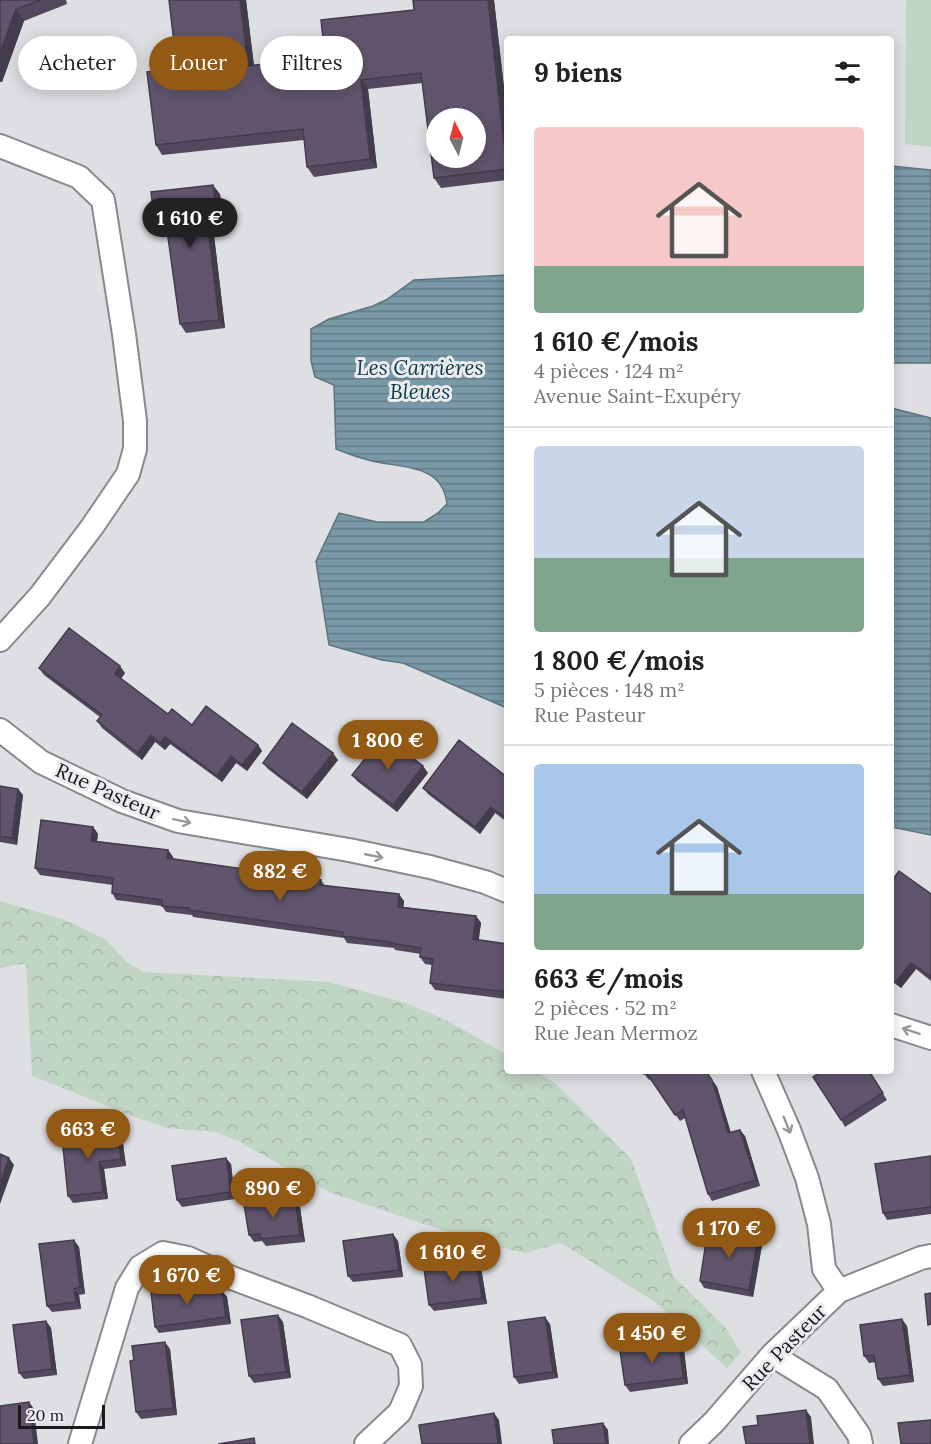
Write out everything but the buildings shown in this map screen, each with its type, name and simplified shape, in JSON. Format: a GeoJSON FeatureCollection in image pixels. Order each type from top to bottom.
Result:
{"type":"FeatureCollection","features":[{"type":"Feature","properties":{"kind":"street"},"geometry":{"type":"LineString","coordinates":[[0,146],[79,177],[103,200],[135,421],[135,449],[128,474],[92,527],[40,596],[0,640]]}},
{"type":"Feature","properties":{"kind":"street","name":"Rue Pasteur"},"geometry":{"type":"LineString","coordinates":[[0,730],[41,762],[122,801],[178,821],[349,850],[430,867],[485,882],[504,890]]}},
{"type":"Feature","properties":{"kind":"street"},"geometry":{"type":"LineString","coordinates":[[894,1026],[931,1038]]}},
{"type":"Feature","properties":{"kind":"street","name":"Rue Pasteur"},"geometry":{"type":"LineString","coordinates":[[691,1444],[714,1422],[772,1354],[839,1291],[824,1269],[819,1224],[807,1178],[765,1074]]}},
{"type":"Feature","properties":{"kind":"street"},"geometry":{"type":"LineString","coordinates":[[80,1444],[127,1288],[140,1267],[163,1253],[188,1258],[400,1345],[410,1365],[411,1386],[400,1412],[366,1444]]}},
{"type":"Feature","properties":{"kind":"street"},"geometry":{"type":"LineString","coordinates":[[839,1291],[931,1256]]}},
{"type":"Feature","properties":{"kind":"street"},"geometry":{"type":"LineString","coordinates":[[772,1354],[827,1389],[859,1435],[861,1444]]}},
{"type":"Feature","properties":{"kind":"green space"},"geometry":{"type":"Polygon","coordinates":[[[906,0],[931,0],[931,147],[905,144],[906,0]]]}},
{"type":"Feature","properties":{"kind":"green space"},"geometry":{"type":"Polygon","coordinates":[[[0,901],[62,919],[105,939],[129,964],[144,972],[329,982],[406,1003],[448,1021],[504,1053],[504,1074],[540,1074],[554,1082],[631,1159],[674,1277],[726,1328],[741,1353],[727,1368],[655,1302],[561,1243],[524,1253],[480,1243],[329,1192],[238,1141],[216,1132],[167,1128],[32,1076],[26,963],[0,968],[0,901]]]}},
{"type":"Feature","properties":{"kind":"water"},"geometry":{"type":"Polygon","coordinates":[[[894,166],[931,170],[931,363],[894,363],[894,166]]]}},
{"type":"Feature","properties":{"kind":"water","name":"Les Carrières Bleues"},"geometry":{"type":"Polygon","coordinates":[[[504,275],[504,707],[403,663],[382,660],[329,645],[316,561],[339,513],[377,522],[424,522],[447,504],[444,491],[438,481],[419,470],[368,460],[336,449],[334,385],[315,377],[311,361],[311,329],[329,319],[386,300],[414,280],[504,275]]]}},
{"type":"Feature","properties":{"kind":"water"},"geometry":{"type":"Polygon","coordinates":[[[894,409],[931,418],[931,835],[894,828],[894,409]]]}}]}
